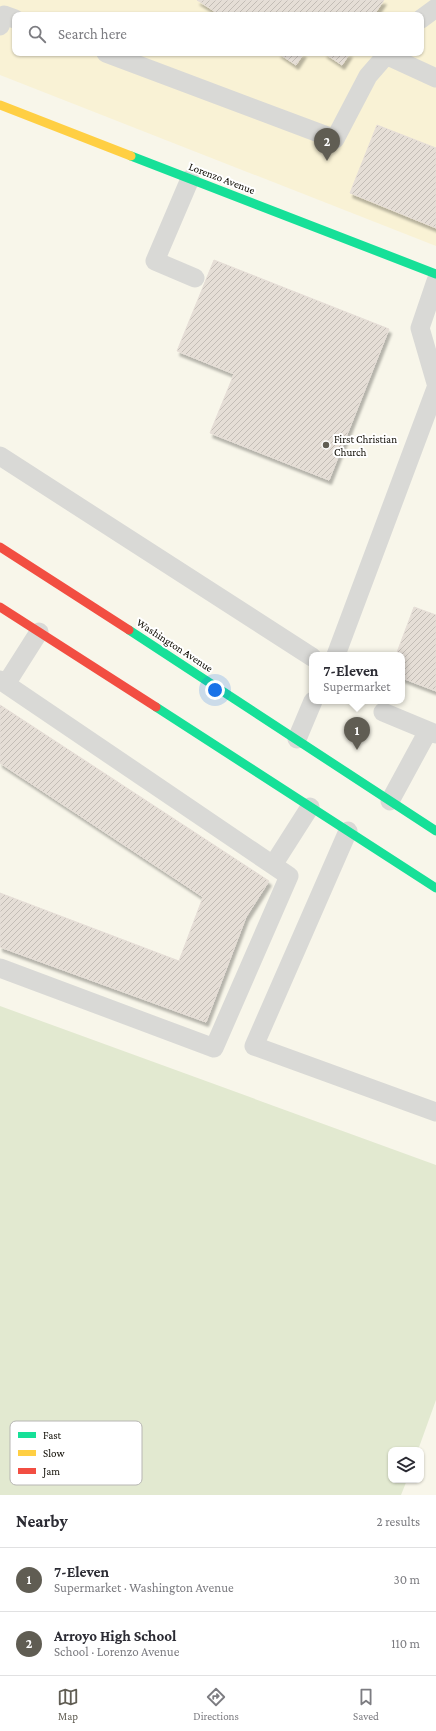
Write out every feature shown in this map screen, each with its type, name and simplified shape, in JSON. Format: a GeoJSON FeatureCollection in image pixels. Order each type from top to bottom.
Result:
{"type":"FeatureCollection","features":[{"type":"Feature","properties":{"kind":"main road","name":"Lorenzo Avenue"},"geometry":{"type":"LineString","coordinates":[[0,105],[436,274]]}},
{"type":"Feature","properties":{"kind":"main road","name":"Washington Avenue"},"geometry":{"type":"LineString","coordinates":[[0,547],[297,739],[436,831]]}},
{"type":"Feature","properties":{"kind":"main road"},"geometry":{"type":"LineString","coordinates":[[0,607],[436,888]]}},
{"type":"Feature","properties":{"kind":"lane"},"geometry":{"type":"LineString","coordinates":[[424,18],[436,8]]}},
{"type":"Feature","properties":{"kind":"lane"},"geometry":{"type":"LineString","coordinates":[[0,26],[4,15],[12,18]]}},
{"type":"Feature","properties":{"kind":"lane"},"geometry":{"type":"LineString","coordinates":[[114,56],[335,139],[368,76],[385,56]]}},
{"type":"Feature","properties":{"kind":"lane"},"geometry":{"type":"LineString","coordinates":[[391,56],[436,78]]}},
{"type":"Feature","properties":{"kind":"lane"},"geometry":{"type":"LineString","coordinates":[[190,179],[155,261],[195,278]]}},
{"type":"Feature","properties":{"kind":"lane"},"geometry":{"type":"LineString","coordinates":[[436,281],[420,328],[436,383]]}},
{"type":"Feature","properties":{"kind":"lane"},"geometry":{"type":"LineString","coordinates":[[337,652],[436,388]]}},
{"type":"Feature","properties":{"kind":"lane"},"geometry":{"type":"LineString","coordinates":[[0,456],[309,655]]}},
{"type":"Feature","properties":{"kind":"lane"},"geometry":{"type":"LineString","coordinates":[[0,968],[214,1048],[289,876],[3,682],[39,632]]}},
{"type":"Feature","properties":{"kind":"lane"},"geometry":{"type":"LineString","coordinates":[[297,739],[312,704]]}},
{"type":"Feature","properties":{"kind":"lane"},"geometry":{"type":"LineString","coordinates":[[383,712],[432,733],[390,801]]}},
{"type":"Feature","properties":{"kind":"lane"},"geometry":{"type":"LineString","coordinates":[[273,865],[310,807]]}},
{"type":"Feature","properties":{"kind":"lane"},"geometry":{"type":"LineString","coordinates":[[348,831],[254,1046],[436,1112]]}},
{"type":"Feature","properties":{"kind":"shaded area"},"geometry":{"type":"Polygon","coordinates":[[[0,0],[436,0],[436,246],[0,75],[0,0]]]}},
{"type":"Feature","properties":{"kind":"green space"},"geometry":{"type":"Polygon","coordinates":[[[0,1006],[436,1165],[436,1400],[419,1447],[388,1447],[388,1483],[406,1483],[401,1495],[0,1495],[0,1006]]]}},
{"type":"Feature","properties":{"kind":"building"},"geometry":{"type":"Polygon","coordinates":[[[197,0],[384,0],[376,12],[215,12],[197,0]]]}},
{"type":"Feature","properties":{"kind":"building"},"geometry":{"type":"Polygon","coordinates":[[[282,56],[302,56],[296,65],[282,56]]]}},
{"type":"Feature","properties":{"kind":"building"},"geometry":{"type":"Polygon","coordinates":[[[328,56],[348,56],[342,65],[328,56]]]}},
{"type":"Feature","properties":{"kind":"building"},"geometry":{"type":"Polygon","coordinates":[[[377,125],[436,148],[436,228],[350,193],[377,125]]]}},
{"type":"Feature","properties":{"kind":"building"},"geometry":{"type":"Polygon","coordinates":[[[214,260],[389,329],[329,480],[210,433],[234,374],[177,351],[214,260]]]}},
{"type":"Feature","properties":{"kind":"building"},"geometry":{"type":"Polygon","coordinates":[[[414,607],[436,615],[436,691],[405,679],[405,652],[397,652],[414,607]]]}},
{"type":"Feature","properties":{"kind":"building"},"geometry":{"type":"Polygon","coordinates":[[[0,705],[269,881],[246,917],[206,1022],[0,947],[0,893],[179,961],[203,897],[0,763],[0,705]]]}},
{"type":"Feature","properties":{"kind":"traffic: fast"},"geometry":{"type":"LineString","coordinates":[[131,156],[436,274]]}},
{"type":"Feature","properties":{"kind":"traffic: fast"},"geometry":{"type":"LineString","coordinates":[[129,630],[436,831]]}},
{"type":"Feature","properties":{"kind":"traffic: fast"},"geometry":{"type":"LineString","coordinates":[[156,707],[436,888]]}},
{"type":"Feature","properties":{"kind":"traffic: slow"},"geometry":{"type":"LineString","coordinates":[[0,105],[131,156]]}},
{"type":"Feature","properties":{"kind":"traffic: jam"},"geometry":{"type":"LineString","coordinates":[[0,547],[129,630]]}},
{"type":"Feature","properties":{"kind":"traffic: jam"},"geometry":{"type":"LineString","coordinates":[[0,607],[156,707]]}},
{"type":"Feature","properties":{"kind":"place","name":"Arroyo High School"},"geometry":{"type":"Point","coordinates":[327,161]}},
{"type":"Feature","properties":{"kind":"place","name":"First Christian Church"},"geometry":{"type":"Point","coordinates":[326,445]}},
{"type":"Feature","properties":{"kind":"place","name":"7-Eleven"},"geometry":{"type":"Point","coordinates":[357,750]}}]}
